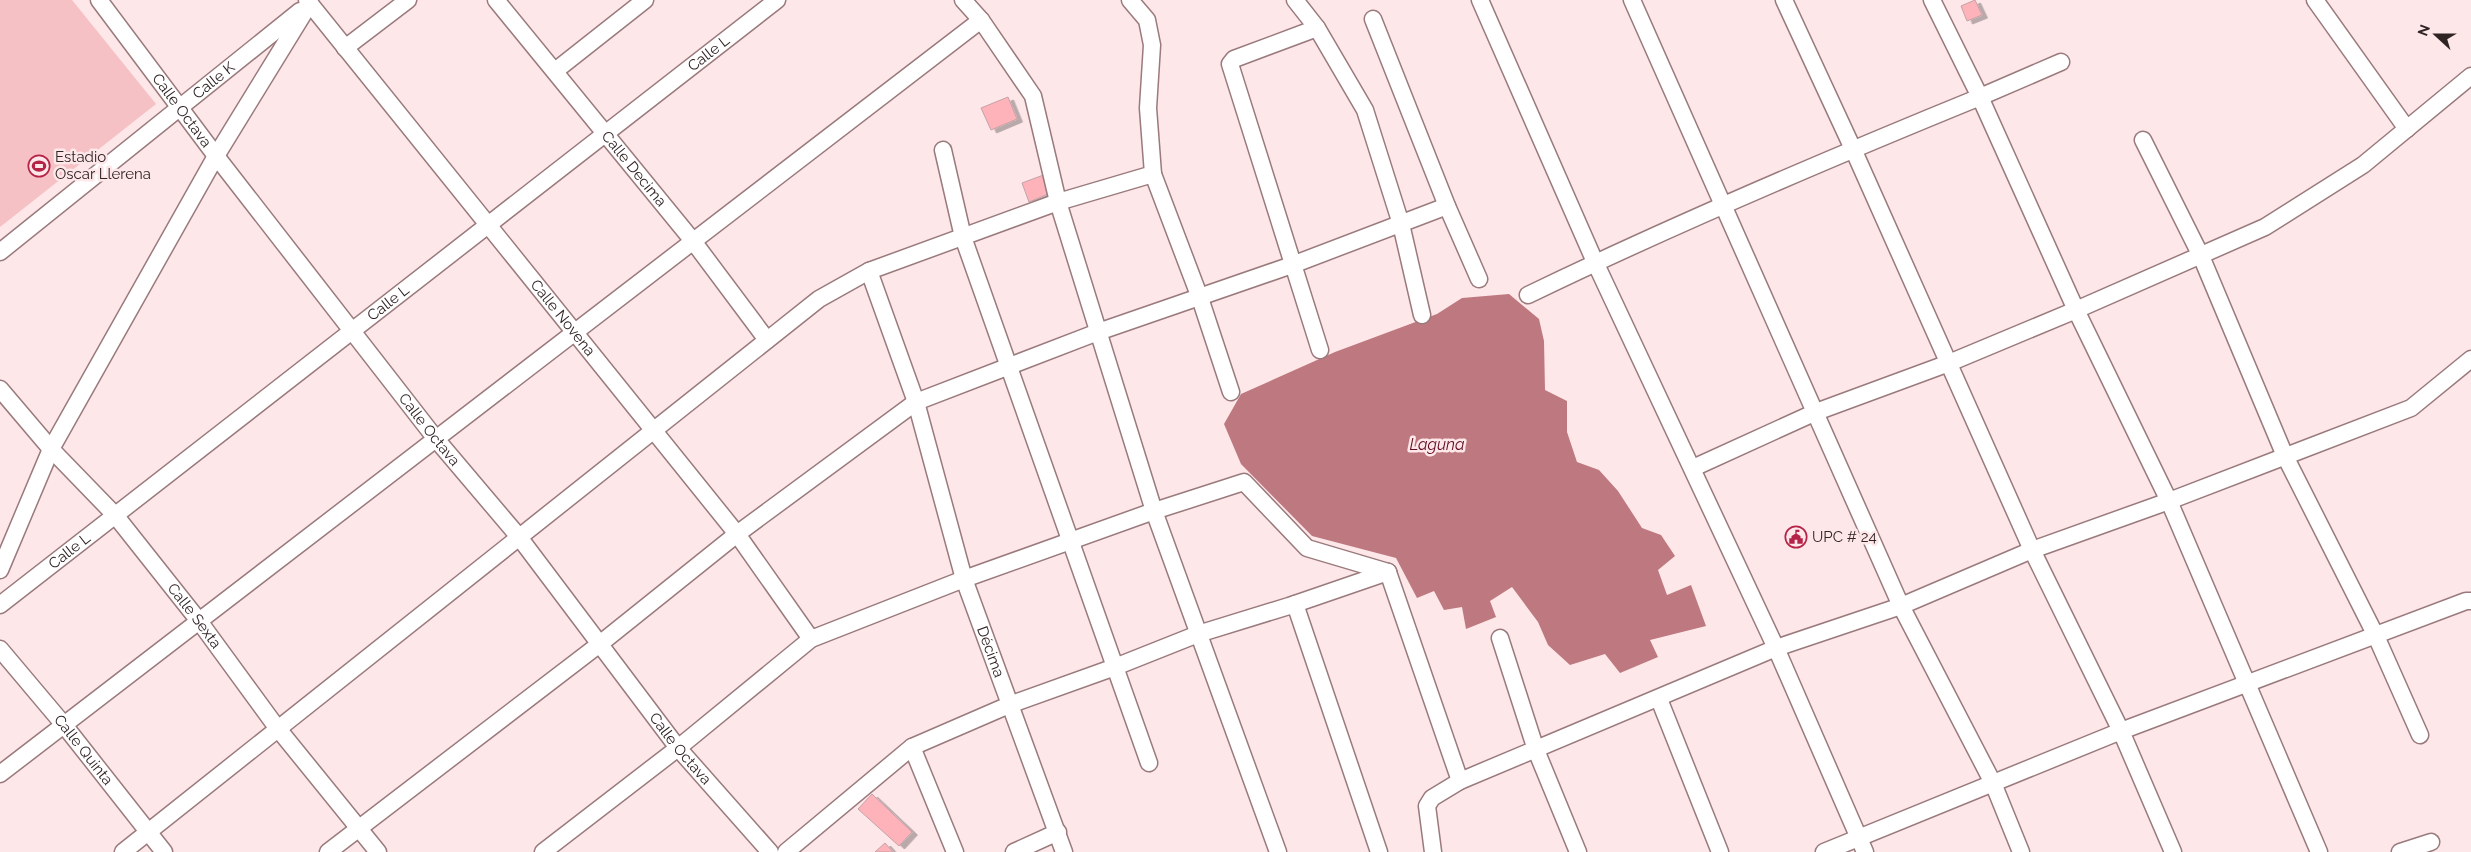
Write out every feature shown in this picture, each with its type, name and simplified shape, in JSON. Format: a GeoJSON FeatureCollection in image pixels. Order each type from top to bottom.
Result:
{"type":"FeatureCollection","features":[{"type":"Feature","properties":{"kind":"street","name":"Calle Octava"},"geometry":{"type":"LineString","coordinates":[[99,0],[216,156],[436,439],[519,537],[601,643],[678,748],[770,852]]}},
{"type":"Feature","properties":{"kind":"street"},"geometry":{"type":"LineString","coordinates":[[345,48],[408,0]]}},
{"type":"Feature","properties":{"kind":"street","name":"Calle Decima"},"geometry":{"type":"LineString","coordinates":[[496,0],[693,241],[768,340]]}},
{"type":"Feature","properties":{"kind":"street"},"geometry":{"type":"LineString","coordinates":[[554,71],[645,0]]}},
{"type":"Feature","properties":{"kind":"street","name":"Calle L"},"geometry":{"type":"LineString","coordinates":[[0,606],[604,133],[777,0]]}},
{"type":"Feature","properties":{"kind":"street"},"geometry":{"type":"LineString","coordinates":[[963,0],[980,20],[1033,96],[1058,202],[1154,512],[1278,852]]}},
{"type":"Feature","properties":{"kind":"street"},"geometry":{"type":"LineString","coordinates":[[1130,0],[1147,20],[1152,45],[1148,108],[1153,174],[1200,298],[1231,392]]}},
{"type":"Feature","properties":{"kind":"street"},"geometry":{"type":"LineString","coordinates":[[1295,0],[1317,28],[1365,110],[1401,224],[1422,315]]}},
{"type":"Feature","properties":{"kind":"street"},"geometry":{"type":"LineString","coordinates":[[1480,0],[1595,262],[1694,468],[1776,648],[1862,845]]}},
{"type":"Feature","properties":{"kind":"street"},"geometry":{"type":"LineString","coordinates":[[1632,0],[1901,606],[1993,783],[2021,852]]}},
{"type":"Feature","properties":{"kind":"street"},"geometry":{"type":"LineString","coordinates":[[1784,0],[1853,149],[2032,550],[2121,731],[2174,852]]}},
{"type":"Feature","properties":{"kind":"street"},"geometry":{"type":"LineString","coordinates":[[1932,0],[1980,97],[2076,310],[2169,501],[2319,852]]}},
{"type":"Feature","properties":{"kind":"street"},"geometry":{"type":"LineString","coordinates":[[2315,0],[2407,129]]}},
{"type":"Feature","properties":{"kind":"street","name":"Calle K"},"geometry":{"type":"LineString","coordinates":[[0,252],[308,2]]}},
{"type":"Feature","properties":{"kind":"street"},"geometry":{"type":"LineString","coordinates":[[0,570],[51,449],[216,156],[308,2]]}},
{"type":"Feature","properties":{"kind":"street","name":"Calle Novena"},"geometry":{"type":"LineString","coordinates":[[308,2],[652,431],[737,534],[811,639]]}},
{"type":"Feature","properties":{"kind":"street"},"geometry":{"type":"LineString","coordinates":[[1373,19],[1447,206],[1479,279]]}},
{"type":"Feature","properties":{"kind":"street"},"geometry":{"type":"LineString","coordinates":[[0,774],[980,20]]}},
{"type":"Feature","properties":{"kind":"street"},"geometry":{"type":"LineString","coordinates":[[1317,28],[1234,59],[1230,64],[1320,350]]}},
{"type":"Feature","properties":{"kind":"street"},"geometry":{"type":"LineString","coordinates":[[1528,294],[1595,262],[1853,149],[2061,62]]}},
{"type":"Feature","properties":{"kind":"street"},"geometry":{"type":"LineString","coordinates":[[1694,468],[1816,412],[1949,363],[2076,310],[2201,256],[2273,222],[2363,166],[2471,76]]}},
{"type":"Feature","properties":{"kind":"street"},"geometry":{"type":"LineString","coordinates":[[2143,140],[2201,256],[2285,456],[2376,636],[2420,735]]}},
{"type":"Feature","properties":{"kind":"street"},"geometry":{"type":"LineString","coordinates":[[943,150],[964,237],[1149,763]]}},
{"type":"Feature","properties":{"kind":"street"},"geometry":{"type":"LineString","coordinates":[[123,852],[819,299],[869,271],[1058,202],[1153,174]]}},
{"type":"Feature","properties":{"kind":"street"},"geometry":{"type":"LineString","coordinates":[[328,852],[601,643],[737,534],[916,402],[1098,332],[1292,265],[1447,206]]}},
{"type":"Feature","properties":{"kind":"street","name":"Décima"},"geometry":{"type":"LineString","coordinates":[[869,271],[916,402],[964,579],[1064,852]]}},
{"type":"Feature","properties":{"kind":"street"},"geometry":{"type":"LineString","coordinates":[[1433,852],[1427,806],[1432,798],[1460,781],[1776,648],[1901,606],[2032,550],[2169,501],[2411,408],[2471,359]]}},
{"type":"Feature","properties":{"kind":"street","name":"Calle Sexta"},"geometry":{"type":"LineString","coordinates":[[0,389],[51,449],[115,515],[199,621],[278,729],[378,852]]}},
{"type":"Feature","properties":{"kind":"street"},"geometry":{"type":"LineString","coordinates":[[543,852],[678,748],[811,639],[964,579],[1244,482],[1308,548],[1388,572]]}},
{"type":"Feature","properties":{"kind":"street"},"geometry":{"type":"LineString","coordinates":[[786,852],[912,747],[1009,705],[1115,667],[1198,634],[1295,604],[1388,572]]}},
{"type":"Feature","properties":{"kind":"street"},"geometry":{"type":"LineString","coordinates":[[1388,572],[1460,781]]}},
{"type":"Feature","properties":{"kind":"street"},"geometry":{"type":"LineString","coordinates":[[1824,852],[1862,845],[1993,783],[2121,731],[2246,682],[2376,636],[2466,601],[2471,601]]}},
{"type":"Feature","properties":{"kind":"street"},"geometry":{"type":"LineString","coordinates":[[1295,604],[1379,852]]}},
{"type":"Feature","properties":{"kind":"street"},"geometry":{"type":"LineString","coordinates":[[1500,638],[1536,750],[1578,852]]}},
{"type":"Feature","properties":{"kind":"street","name":"Calle Quinta"},"geometry":{"type":"LineString","coordinates":[[0,649],[64,725],[164,852]]}},
{"type":"Feature","properties":{"kind":"street"},"geometry":{"type":"LineString","coordinates":[[1659,698],[1720,852]]}},
{"type":"Feature","properties":{"kind":"street"},"geometry":{"type":"LineString","coordinates":[[912,747],[955,852]]}},
{"type":"Feature","properties":{"kind":"street"},"geometry":{"type":"LineString","coordinates":[[1014,852],[1058,832]]}},
{"type":"Feature","properties":{"kind":"street"},"geometry":{"type":"LineString","coordinates":[[2400,852],[2430,842]]}},
{"type":"Feature","properties":{"kind":"shaded area","name":"Estadio Oscar Llerena"},"geometry":{"type":"Polygon","coordinates":[[[0,0],[72,0],[156,104],[0,227],[0,0]]]}},
{"type":"Feature","properties":{"kind":"water","name":"Laguna"},"geometry":{"type":"Polygon","coordinates":[[[1509,294],[1539,319],[1544,341],[1545,390],[1567,401],[1567,432],[1577,462],[1599,470],[1618,491],[1642,528],[1661,535],[1675,556],[1658,570],[1667,595],[1691,585],[1706,626],[1650,640],[1658,657],[1620,673],[1605,654],[1570,665],[1548,645],[1538,622],[1512,587],[1490,601],[1496,617],[1466,629],[1462,607],[1444,610],[1434,591],[1417,598],[1396,558],[1312,536],[1241,464],[1224,424],[1241,394],[1335,352],[1437,314],[1462,298],[1509,294]]]}},
{"type":"Feature","properties":{"kind":"building"},"geometry":{"type":"Polygon","coordinates":[[[1975,0],[1982,15],[1967,21],[1961,6],[1975,0]]]}},
{"type":"Feature","properties":{"kind":"building"},"geometry":{"type":"Polygon","coordinates":[[[1008,97],[1017,119],[991,130],[981,108],[1008,97]]]}},
{"type":"Feature","properties":{"kind":"building"},"geometry":{"type":"Polygon","coordinates":[[[1046,174],[1053,192],[1029,202],[1022,183],[1046,174]]]}},
{"type":"Feature","properties":{"kind":"building"},"geometry":{"type":"Polygon","coordinates":[[[872,794],[912,832],[899,846],[858,809],[872,794]]]}},
{"type":"Feature","properties":{"kind":"building"},"geometry":{"type":"Polygon","coordinates":[[[885,843],[893,852],[875,852],[885,843]]]}},
{"type":"Feature","properties":{"kind":"place","name":"Estadio Oscar Llerena"},"geometry":{"type":"Point","coordinates":[39,166]}},
{"type":"Feature","properties":{"kind":"place","name":"UPC # 24"},"geometry":{"type":"Point","coordinates":[1796,537]}}]}
